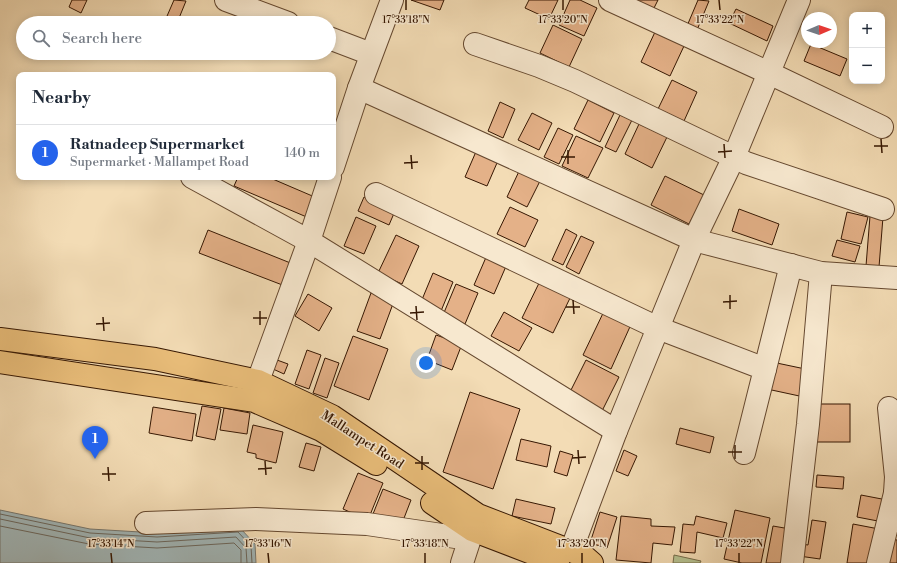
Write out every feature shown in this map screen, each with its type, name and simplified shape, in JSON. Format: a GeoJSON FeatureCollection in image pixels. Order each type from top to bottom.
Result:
{"type":"FeatureCollection","features":[{"type":"Feature","properties":{"kind":"main road","name":"Mallampet Road"},"geometry":{"type":"LineString","coordinates":[[0,339],[155,359],[256,391],[372,461],[473,528],[565,557],[584,556],[592,563]]}},
{"type":"Feature","properties":{"kind":"main road","name":"Mallampet Road"},"geometry":{"type":"LineString","coordinates":[[0,362],[256,391]]}},
{"type":"Feature","properties":{"kind":"street"},"geometry":{"type":"LineString","coordinates":[[226,0],[269,16]]}},
{"type":"Feature","properties":{"kind":"street"},"geometry":{"type":"LineString","coordinates":[[336,151],[392,0]]}},
{"type":"Feature","properties":{"kind":"street"},"geometry":{"type":"LineString","coordinates":[[610,0],[882,127]]}},
{"type":"Feature","properties":{"kind":"street"},"geometry":{"type":"LineString","coordinates":[[565,557],[694,240],[734,157],[799,0]]}},
{"type":"Feature","properties":{"kind":"street"},"geometry":{"type":"LineString","coordinates":[[336,41],[371,54]]}},
{"type":"Feature","properties":{"kind":"street"},"geometry":{"type":"LineString","coordinates":[[474,44],[539,66],[568,78],[746,163],[883,209]]}},
{"type":"Feature","properties":{"kind":"street"},"geometry":{"type":"LineString","coordinates":[[359,88],[694,240],[821,273],[897,278]]}},
{"type":"Feature","properties":{"kind":"street"},"geometry":{"type":"LineString","coordinates":[[197,180],[309,241],[616,431]]}},
{"type":"Feature","properties":{"kind":"street"},"geometry":{"type":"LineString","coordinates":[[256,391],[329,180]]}},
{"type":"Feature","properties":{"kind":"street"},"geometry":{"type":"LineString","coordinates":[[376,194],[658,328],[765,369]]}},
{"type":"Feature","properties":{"kind":"street"},"geometry":{"type":"LineString","coordinates":[[744,453],[791,265]]}},
{"type":"Feature","properties":{"kind":"street"},"geometry":{"type":"LineString","coordinates":[[792,563],[808,424],[821,273]]}},
{"type":"Feature","properties":{"kind":"street"},"geometry":{"type":"LineString","coordinates":[[878,563],[896,493],[896,477],[889,408]]}},
{"type":"Feature","properties":{"kind":"street"},"geometry":{"type":"LineString","coordinates":[[146,523],[256,519],[473,528],[462,563]]}},
{"type":"Feature","properties":{"kind":"green space"},"geometry":{"type":"Polygon","coordinates":[[[674,555],[701,561],[700,563],[673,563],[674,555]]]}},
{"type":"Feature","properties":{"kind":"water"},"geometry":{"type":"Polygon","coordinates":[[[0,510],[90,529],[157,533],[240,528],[255,544],[256,563],[0,563],[0,510]]]}},
{"type":"Feature","properties":{"kind":"building"},"geometry":{"type":"Polygon","coordinates":[[[72,0],[87,0],[81,13],[69,7],[72,0]]]}},
{"type":"Feature","properties":{"kind":"building"},"geometry":{"type":"Polygon","coordinates":[[[174,0],[186,1],[180,16],[167,16],[174,0]]]}},
{"type":"Feature","properties":{"kind":"building"},"geometry":{"type":"Polygon","coordinates":[[[411,0],[444,0],[440,10],[411,0]]]}},
{"type":"Feature","properties":{"kind":"building"},"geometry":{"type":"Polygon","coordinates":[[[529,0],[558,0],[549,19],[525,8],[529,0]]]}},
{"type":"Feature","properties":{"kind":"building"},"geometry":{"type":"Polygon","coordinates":[[[570,0],[580,0],[597,8],[584,36],[559,25],[570,0]]]}},
{"type":"Feature","properties":{"kind":"building"},"geometry":{"type":"Polygon","coordinates":[[[632,0],[658,0],[653,10],[632,0]]]}},
{"type":"Feature","properties":{"kind":"building"},"geometry":{"type":"Polygon","coordinates":[[[698,0],[709,1],[697,30],[687,26],[698,0]]]}},
{"type":"Feature","properties":{"kind":"building"},"geometry":{"type":"Polygon","coordinates":[[[736,9],[773,26],[767,41],[729,23],[736,9]]]}},
{"type":"Feature","properties":{"kind":"building"},"geometry":{"type":"Polygon","coordinates":[[[553,25],[582,39],[569,67],[540,53],[553,25]]]}},
{"type":"Feature","properties":{"kind":"building"},"geometry":{"type":"Polygon","coordinates":[[[655,32],[684,46],[670,76],[641,62],[655,32]]]}},
{"type":"Feature","properties":{"kind":"building"},"geometry":{"type":"Polygon","coordinates":[[[809,48],[821,48],[847,59],[840,76],[804,61],[809,48]]]}},
{"type":"Feature","properties":{"kind":"building"},"geometry":{"type":"Polygon","coordinates":[[[672,80],[697,92],[684,121],[658,109],[672,80]]]}},
{"type":"Feature","properties":{"kind":"building"},"geometry":{"type":"Polygon","coordinates":[[[588,100],[614,113],[600,142],[574,129],[588,100]]]}},
{"type":"Feature","properties":{"kind":"building"},"geometry":{"type":"Polygon","coordinates":[[[500,102],[515,109],[503,138],[488,131],[500,102]]]}},
{"type":"Feature","properties":{"kind":"building"},"geometry":{"type":"Polygon","coordinates":[[[532,113],[552,123],[539,150],[518,140],[532,113]]]}},
{"type":"Feature","properties":{"kind":"building"},"geometry":{"type":"Polygon","coordinates":[[[620,115],[632,120],[616,152],[605,147],[620,115]]]}},
{"type":"Feature","properties":{"kind":"building"},"geometry":{"type":"Polygon","coordinates":[[[639,124],[667,137],[652,168],[625,154],[639,124]]]}},
{"type":"Feature","properties":{"kind":"building"},"geometry":{"type":"Polygon","coordinates":[[[558,128],[573,135],[559,164],[544,157],[558,128]]]}},
{"type":"Feature","properties":{"kind":"building"},"geometry":{"type":"Polygon","coordinates":[[[576,136],[603,148],[588,178],[562,166],[576,136]]]}},
{"type":"Feature","properties":{"kind":"building"},"geometry":{"type":"Polygon","coordinates":[[[478,147],[500,156],[487,186],[465,177],[478,147]]]}},
{"type":"Feature","properties":{"kind":"building"},"geometry":{"type":"Polygon","coordinates":[[[521,167],[542,177],[527,207],[507,197],[521,167]]]}},
{"type":"Feature","properties":{"kind":"building"},"geometry":{"type":"Polygon","coordinates":[[[665,176],[704,195],[689,224],[651,205],[665,176]]]}},
{"type":"Feature","properties":{"kind":"building"},"geometry":{"type":"Polygon","coordinates":[[[237,180],[275,180],[317,198],[309,218],[234,186],[237,180]]]}},
{"type":"Feature","properties":{"kind":"building"},"geometry":{"type":"Polygon","coordinates":[[[364,197],[395,211],[389,225],[358,211],[364,197]]]}},
{"type":"Feature","properties":{"kind":"building"},"geometry":{"type":"Polygon","coordinates":[[[510,207],[538,220],[525,247],[497,234],[510,207]]]}},
{"type":"Feature","properties":{"kind":"building"},"geometry":{"type":"Polygon","coordinates":[[[739,209],[779,224],[772,245],[732,231],[739,209]]]}},
{"type":"Feature","properties":{"kind":"building"},"geometry":{"type":"Polygon","coordinates":[[[847,212],[868,217],[861,244],[841,239],[847,212]]]}},
{"type":"Feature","properties":{"kind":"building"},"geometry":{"type":"Polygon","coordinates":[[[870,216],[883,217],[879,267],[866,266],[870,216]]]}},
{"type":"Feature","properties":{"kind":"building"},"geometry":{"type":"Polygon","coordinates":[[[356,217],[376,226],[364,254],[344,246],[356,217]]]}},
{"type":"Feature","properties":{"kind":"building"},"geometry":{"type":"Polygon","coordinates":[[[566,229],[577,235],[563,265],[552,260],[566,229]]]}},
{"type":"Feature","properties":{"kind":"building"},"geometry":{"type":"Polygon","coordinates":[[[208,230],[293,264],[285,286],[199,253],[208,230]]]}},
{"type":"Feature","properties":{"kind":"building"},"geometry":{"type":"Polygon","coordinates":[[[396,235],[419,246],[402,284],[378,273],[396,235]]]}},
{"type":"Feature","properties":{"kind":"building"},"geometry":{"type":"Polygon","coordinates":[[[581,236],[594,242],[579,274],[566,267],[581,236]]]}},
{"type":"Feature","properties":{"kind":"building"},"geometry":{"type":"Polygon","coordinates":[[[837,240],[860,246],[855,262],[832,256],[837,240]]]}},
{"type":"Feature","properties":{"kind":"building"},"geometry":{"type":"Polygon","coordinates":[[[487,255],[507,264],[494,294],[474,285],[487,255]]]}},
{"type":"Feature","properties":{"kind":"building"},"geometry":{"type":"Polygon","coordinates":[[[433,273],[453,282],[441,311],[421,302],[433,273]]]}},
{"type":"Feature","properties":{"kind":"building"},"geometry":{"type":"Polygon","coordinates":[[[541,279],[572,294],[553,333],[522,318],[541,279]]]}},
{"type":"Feature","properties":{"kind":"building"},"geometry":{"type":"Polygon","coordinates":[[[456,284],[478,293],[465,324],[443,315],[456,284]]]}},
{"type":"Feature","properties":{"kind":"building"},"geometry":{"type":"Polygon","coordinates":[[[371,293],[394,301],[380,339],[357,331],[371,293]]]}},
{"type":"Feature","properties":{"kind":"building"},"geometry":{"type":"Polygon","coordinates":[[[308,294],[332,308],[319,331],[295,316],[308,294]]]}},
{"type":"Feature","properties":{"kind":"building"},"geometry":{"type":"Polygon","coordinates":[[[606,307],[633,320],[611,369],[583,355],[606,307]]]}},
{"type":"Feature","properties":{"kind":"building"},"geometry":{"type":"Polygon","coordinates":[[[504,312],[532,328],[519,351],[491,336],[504,312]]]}},
{"type":"Feature","properties":{"kind":"building"},"geometry":{"type":"Polygon","coordinates":[[[436,335],[462,344],[452,370],[427,360],[436,335]]]}},
{"type":"Feature","properties":{"kind":"building"},"geometry":{"type":"Polygon","coordinates":[[[353,336],[388,349],[369,400],[334,386],[353,336]]]}},
{"type":"Feature","properties":{"kind":"building"},"geometry":{"type":"Polygon","coordinates":[[[307,350],[321,355],[309,389],[295,384],[307,350]]]}},
{"type":"Feature","properties":{"kind":"building"},"geometry":{"type":"Polygon","coordinates":[[[325,358],[339,363],[327,398],[313,393],[325,358]]]}},
{"type":"Feature","properties":{"kind":"building"},"geometry":{"type":"Polygon","coordinates":[[[277,360],[288,364],[284,374],[273,369],[277,360]]]}},
{"type":"Feature","properties":{"kind":"building"},"geometry":{"type":"Polygon","coordinates":[[[586,360],[619,377],[602,411],[569,394],[586,360]]]}},
{"type":"Feature","properties":{"kind":"building"},"geometry":{"type":"Polygon","coordinates":[[[772,362],[810,370],[804,397],[767,389],[772,362]]]}},
{"type":"Feature","properties":{"kind":"building"},"geometry":{"type":"Polygon","coordinates":[[[470,392],[520,409],[493,489],[443,472],[470,392]]]}},
{"type":"Feature","properties":{"kind":"building"},"geometry":{"type":"Polygon","coordinates":[[[817,404],[850,404],[850,442],[817,442],[817,404]]]}},
{"type":"Feature","properties":{"kind":"building"},"geometry":{"type":"Polygon","coordinates":[[[202,406],[221,409],[215,440],[196,436],[202,406]]]}},
{"type":"Feature","properties":{"kind":"building"},"geometry":{"type":"Polygon","coordinates":[[[153,407],[196,414],[192,441],[149,433],[153,407]]]}},
{"type":"Feature","properties":{"kind":"building"},"geometry":{"type":"Polygon","coordinates":[[[224,408],[250,413],[247,434],[220,430],[224,408]]]}},
{"type":"Feature","properties":{"kind":"building"},"geometry":{"type":"Polygon","coordinates":[[[253,425],[283,432],[276,463],[256,458],[256,454],[247,452],[253,425]]]}},
{"type":"Feature","properties":{"kind":"building"},"geometry":{"type":"Polygon","coordinates":[[[680,428],[714,437],[710,453],[676,444],[680,428]]]}},
{"type":"Feature","properties":{"kind":"building"},"geometry":{"type":"Polygon","coordinates":[[[521,439],[551,446],[547,467],[516,460],[521,439]]]}},
{"type":"Feature","properties":{"kind":"building"},"geometry":{"type":"Polygon","coordinates":[[[306,443],[321,447],[314,471],[299,467],[306,443]]]}},
{"type":"Feature","properties":{"kind":"building"},"geometry":{"type":"Polygon","coordinates":[[[624,450],[637,456],[628,476],[616,471],[624,450]]]}},
{"type":"Feature","properties":{"kind":"building"},"geometry":{"type":"Polygon","coordinates":[[[560,451],[573,455],[567,476],[554,472],[560,451]]]}},
{"type":"Feature","properties":{"kind":"building"},"geometry":{"type":"Polygon","coordinates":[[[358,473],[383,483],[368,520],[343,509],[358,473]]]}},
{"type":"Feature","properties":{"kind":"building"},"geometry":{"type":"Polygon","coordinates":[[[817,475],[844,477],[843,489],[816,487],[817,475]]]}},
{"type":"Feature","properties":{"kind":"building"},"geometry":{"type":"Polygon","coordinates":[[[383,489],[411,500],[401,526],[373,514],[383,489]]]}},
{"type":"Feature","properties":{"kind":"building"},"geometry":{"type":"Polygon","coordinates":[[[861,495],[887,500],[883,522],[857,517],[861,495]]]}},
{"type":"Feature","properties":{"kind":"building"},"geometry":{"type":"Polygon","coordinates":[[[516,499],[555,508],[551,524],[512,516],[516,499]]]}},
{"type":"Feature","properties":{"kind":"building"},"geometry":{"type":"Polygon","coordinates":[[[735,510],[770,518],[761,563],[742,563],[724,559],[735,510]]]}},
{"type":"Feature","properties":{"kind":"building"},"geometry":{"type":"Polygon","coordinates":[[[600,512],[617,517],[607,548],[590,543],[600,512]]]}},
{"type":"Feature","properties":{"kind":"building"},"geometry":{"type":"Polygon","coordinates":[[[621,516],[651,519],[651,526],[675,527],[672,545],[653,543],[651,563],[616,560],[621,516]]]}},
{"type":"Feature","properties":{"kind":"building"},"geometry":{"type":"Polygon","coordinates":[[[696,516],[727,523],[723,538],[697,532],[695,553],[680,552],[683,524],[694,525],[696,516]]]}},
{"type":"Feature","properties":{"kind":"building"},"geometry":{"type":"Polygon","coordinates":[[[812,520],[826,522],[820,559],[799,556],[801,544],[808,545],[812,520]]]}},
{"type":"Feature","properties":{"kind":"building"},"geometry":{"type":"Polygon","coordinates":[[[853,524],[879,529],[873,563],[847,563],[853,524]]]}},
{"type":"Feature","properties":{"kind":"building"},"geometry":{"type":"Polygon","coordinates":[[[773,526],[790,529],[783,563],[766,563],[773,526]]]}},
{"type":"Feature","properties":{"kind":"building"},"geometry":{"type":"Polygon","coordinates":[[[887,538],[897,540],[897,563],[883,563],[887,538]]]}},
{"type":"Feature","properties":{"kind":"place","name":"Ratnadeep Supermarket"},"geometry":{"type":"Point","coordinates":[95,459]}}]}
